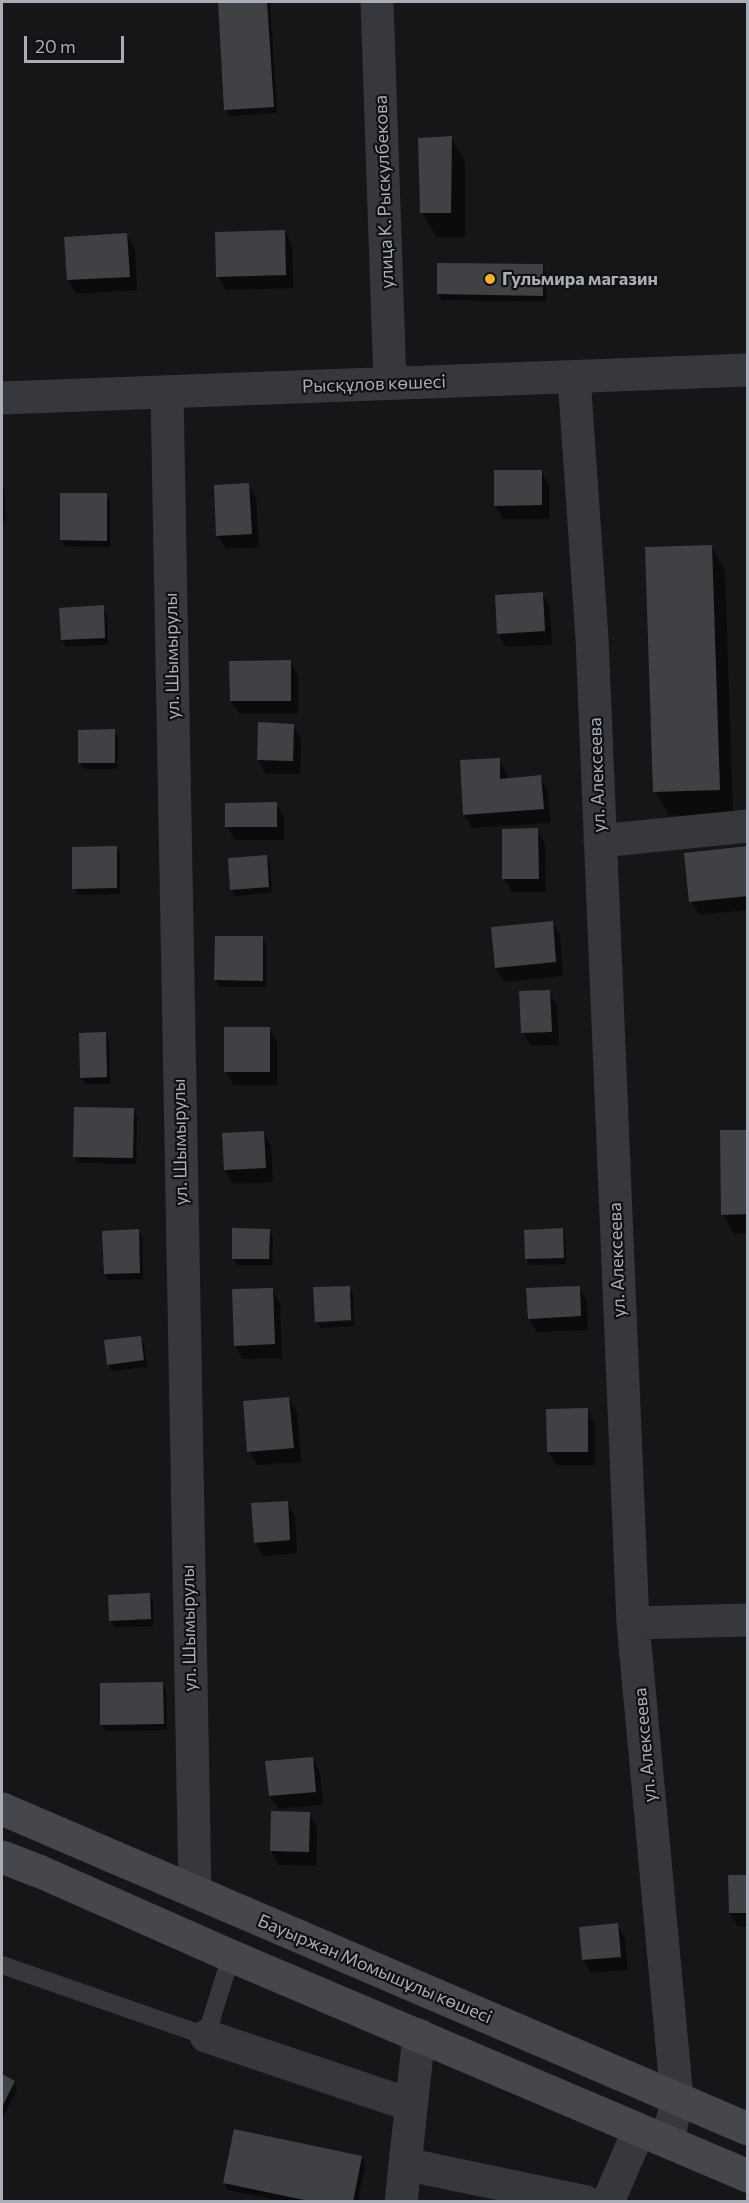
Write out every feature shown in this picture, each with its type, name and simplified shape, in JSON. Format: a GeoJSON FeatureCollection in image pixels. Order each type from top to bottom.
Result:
{"type":"FeatureCollection","features":[{"type":"Feature","properties":{"kind":"street","name":"улица К. Рыскулбекова"},"geometry":{"type":"LineString","coordinates":[[377,2],[390,383]]}},
{"type":"Feature","properties":{"kind":"street","name":"Рысқұлов көшесі"},"geometry":{"type":"LineString","coordinates":[[2,398],[747,370]]}},
{"type":"Feature","properties":{"kind":"street","name":"ул. Алексеева"},"geometry":{"type":"LineString","coordinates":[[574,377],[592,638],[633,1623],[677,2099],[608,2202]]}},
{"type":"Feature","properties":{"kind":"street","name":"ул. Шымырулы"},"geometry":{"type":"LineString","coordinates":[[167,392],[195,1892]]}},
{"type":"Feature","properties":{"kind":"street"},"geometry":{"type":"LineString","coordinates":[[600,841],[747,826]]}},
{"type":"Feature","properties":{"kind":"street"},"geometry":{"type":"LineString","coordinates":[[633,1623],[747,1620]]}},
{"type":"Feature","properties":{"kind":"street","name":"Бауыржан Момышұлы көшесі"},"geometry":{"type":"LineString","coordinates":[[2,1809],[747,2129]]}},
{"type":"Feature","properties":{"kind":"street"},"geometry":{"type":"LineString","coordinates":[[2,1857],[747,2176]]}},
{"type":"Feature","properties":{"kind":"street"},"geometry":{"type":"LineString","coordinates":[[401,2202],[419,2035]]}},
{"type":"Feature","properties":{"kind":"street"},"geometry":{"type":"LineString","coordinates":[[206,2036],[411,2105]]}},
{"type":"Feature","properties":{"kind":"street"},"geometry":{"type":"LineString","coordinates":[[405,2164],[586,2202]]}},
{"type":"Feature","properties":{"kind":"lane"},"geometry":{"type":"LineString","coordinates":[[2,1965],[206,2036],[231,1956]]}},
{"type":"Feature","properties":{"kind":"building"},"geometry":{"type":"Polygon","coordinates":[[[218,2],[267,2],[274,107],[224,110],[218,2]]]}},
{"type":"Feature","properties":{"kind":"building"},"geometry":{"type":"Polygon","coordinates":[[[452,136],[451,213],[420,213],[418,138],[452,136]]]}},
{"type":"Feature","properties":{"kind":"building"},"geometry":{"type":"Polygon","coordinates":[[[285,230],[286,275],[216,277],[215,232],[285,230]]]}},
{"type":"Feature","properties":{"kind":"building"},"geometry":{"type":"Polygon","coordinates":[[[127,233],[130,277],[67,280],[64,237],[127,233]]]}},
{"type":"Feature","properties":{"kind":"building","name":"Гульмира магазин"},"geometry":{"type":"Polygon","coordinates":[[[437,263],[543,264],[543,296],[437,294],[437,263]]]}},
{"type":"Feature","properties":{"kind":"building"},"geometry":{"type":"Polygon","coordinates":[[[494,470],[542,470],[542,505],[494,506],[494,470]]]}},
{"type":"Feature","properties":{"kind":"building"},"geometry":{"type":"Polygon","coordinates":[[[249,483],[252,534],[216,536],[214,485],[249,483]]]}},
{"type":"Feature","properties":{"kind":"building"},"geometry":{"type":"Polygon","coordinates":[[[60,493],[107,493],[107,541],[60,540],[60,493]]]}},
{"type":"Feature","properties":{"kind":"building"},"geometry":{"type":"Polygon","coordinates":[[[712,545],[720,790],[653,792],[645,547],[712,545]]]}},
{"type":"Feature","properties":{"kind":"building"},"geometry":{"type":"Polygon","coordinates":[[[543,592],[545,631],[497,634],[495,595],[543,592]]]}},
{"type":"Feature","properties":{"kind":"building"},"geometry":{"type":"Polygon","coordinates":[[[104,605],[105,638],[61,640],[59,608],[104,605]]]}},
{"type":"Feature","properties":{"kind":"building"},"geometry":{"type":"Polygon","coordinates":[[[291,660],[291,701],[230,701],[229,661],[291,660]]]}},
{"type":"Feature","properties":{"kind":"building"},"geometry":{"type":"Polygon","coordinates":[[[258,722],[294,724],[293,761],[257,760],[258,722]]]}},
{"type":"Feature","properties":{"kind":"building"},"geometry":{"type":"Polygon","coordinates":[[[115,729],[115,763],[78,763],[78,730],[115,729]]]}},
{"type":"Feature","properties":{"kind":"building"},"geometry":{"type":"Polygon","coordinates":[[[500,758],[500,779],[541,775],[544,809],[463,815],[460,760],[500,758]]]}},
{"type":"Feature","properties":{"kind":"building"},"geometry":{"type":"Polygon","coordinates":[[[277,802],[277,827],[225,827],[225,803],[277,802]]]}},
{"type":"Feature","properties":{"kind":"building"},"geometry":{"type":"Polygon","coordinates":[[[538,828],[539,879],[502,879],[502,829],[538,828]]]}},
{"type":"Feature","properties":{"kind":"building"},"geometry":{"type":"Polygon","coordinates":[[[117,846],[117,888],[72,889],[72,847],[117,846]]]}},
{"type":"Feature","properties":{"kind":"building"},"geometry":{"type":"Polygon","coordinates":[[[748,846],[748,896],[689,902],[684,853],[748,846]]]}},
{"type":"Feature","properties":{"kind":"building"},"geometry":{"type":"Polygon","coordinates":[[[267,855],[269,887],[230,890],[228,858],[267,855]]]}},
{"type":"Feature","properties":{"kind":"building"},"geometry":{"type":"Polygon","coordinates":[[[553,921],[556,962],[495,968],[491,927],[553,921]]]}},
{"type":"Feature","properties":{"kind":"building"},"geometry":{"type":"Polygon","coordinates":[[[215,936],[263,936],[263,981],[214,980],[215,936]]]}},
{"type":"Feature","properties":{"kind":"building"},"geometry":{"type":"Polygon","coordinates":[[[550,990],[552,1032],[521,1033],[519,991],[550,990]]]}},
{"type":"Feature","properties":{"kind":"building"},"geometry":{"type":"Polygon","coordinates":[[[224,1027],[270,1027],[270,1072],[224,1072],[224,1027]]]}},
{"type":"Feature","properties":{"kind":"building"},"geometry":{"type":"Polygon","coordinates":[[[106,1032],[107,1077],[80,1078],[79,1033],[106,1032]]]}},
{"type":"Feature","properties":{"kind":"building"},"geometry":{"type":"Polygon","coordinates":[[[74,1107],[134,1108],[133,1158],[73,1157],[74,1107]]]}},
{"type":"Feature","properties":{"kind":"building"},"geometry":{"type":"Polygon","coordinates":[[[720,1130],[748,1130],[748,1214],[721,1215],[720,1130]]]}},
{"type":"Feature","properties":{"kind":"building"},"geometry":{"type":"Polygon","coordinates":[[[264,1131],[266,1168],[224,1170],[222,1133],[264,1131]]]}},
{"type":"Feature","properties":{"kind":"building"},"geometry":{"type":"Polygon","coordinates":[[[232,1228],[270,1229],[269,1259],[232,1259],[232,1228]]]}},
{"type":"Feature","properties":{"kind":"building"},"geometry":{"type":"Polygon","coordinates":[[[563,1228],[564,1258],[525,1259],[524,1230],[563,1228]]]}},
{"type":"Feature","properties":{"kind":"building"},"geometry":{"type":"Polygon","coordinates":[[[139,1229],[140,1273],[104,1274],[102,1231],[139,1229]]]}},
{"type":"Feature","properties":{"kind":"building"},"geometry":{"type":"Polygon","coordinates":[[[350,1286],[351,1320],[315,1322],[313,1287],[350,1286]]]}},
{"type":"Feature","properties":{"kind":"building"},"geometry":{"type":"Polygon","coordinates":[[[580,1286],[581,1316],[528,1319],[526,1288],[580,1286]]]}},
{"type":"Feature","properties":{"kind":"building"},"geometry":{"type":"Polygon","coordinates":[[[273,1288],[275,1344],[234,1346],[232,1289],[273,1288]]]}},
{"type":"Feature","properties":{"kind":"building"},"geometry":{"type":"Polygon","coordinates":[[[141,1336],[144,1360],[107,1365],[104,1340],[141,1336]]]}},
{"type":"Feature","properties":{"kind":"building"},"geometry":{"type":"Polygon","coordinates":[[[289,1397],[294,1448],[247,1452],[243,1401],[289,1397]]]}},
{"type":"Feature","properties":{"kind":"building"},"geometry":{"type":"Polygon","coordinates":[[[588,1408],[588,1452],[547,1452],[546,1409],[588,1408]]]}},
{"type":"Feature","properties":{"kind":"building"},"geometry":{"type":"Polygon","coordinates":[[[288,1501],[290,1540],[254,1543],[251,1503],[288,1501]]]}},
{"type":"Feature","properties":{"kind":"building"},"geometry":{"type":"Polygon","coordinates":[[[150,1593],[151,1619],[109,1621],[108,1595],[150,1593]]]}},
{"type":"Feature","properties":{"kind":"building"},"geometry":{"type":"Polygon","coordinates":[[[163,1682],[164,1724],[100,1725],[100,1683],[163,1682]]]}},
{"type":"Feature","properties":{"kind":"building"},"geometry":{"type":"Polygon","coordinates":[[[313,1757],[316,1792],[269,1796],[265,1761],[313,1757]]]}},
{"type":"Feature","properties":{"kind":"building"},"geometry":{"type":"Polygon","coordinates":[[[271,1811],[310,1812],[309,1852],[270,1851],[271,1811]]]}},
{"type":"Feature","properties":{"kind":"building"},"geometry":{"type":"Polygon","coordinates":[[[728,1875],[748,1875],[748,1913],[729,1913],[728,1875]]]}},
{"type":"Feature","properties":{"kind":"building"},"geometry":{"type":"Polygon","coordinates":[[[618,1923],[621,1957],[582,1960],[579,1927],[618,1923]]]}},
{"type":"Feature","properties":{"kind":"building"},"geometry":{"type":"Polygon","coordinates":[[[2,2074],[15,2081],[2,2107],[2,2074]]]}},
{"type":"Feature","properties":{"kind":"building"},"geometry":{"type":"Polygon","coordinates":[[[234,2129],[362,2156],[353,2202],[314,2202],[223,2183],[234,2129]]]}},
{"type":"Feature","properties":{"kind":"place","name":"Гульмира магазин"},"geometry":{"type":"Point","coordinates":[490,279]}}]}
